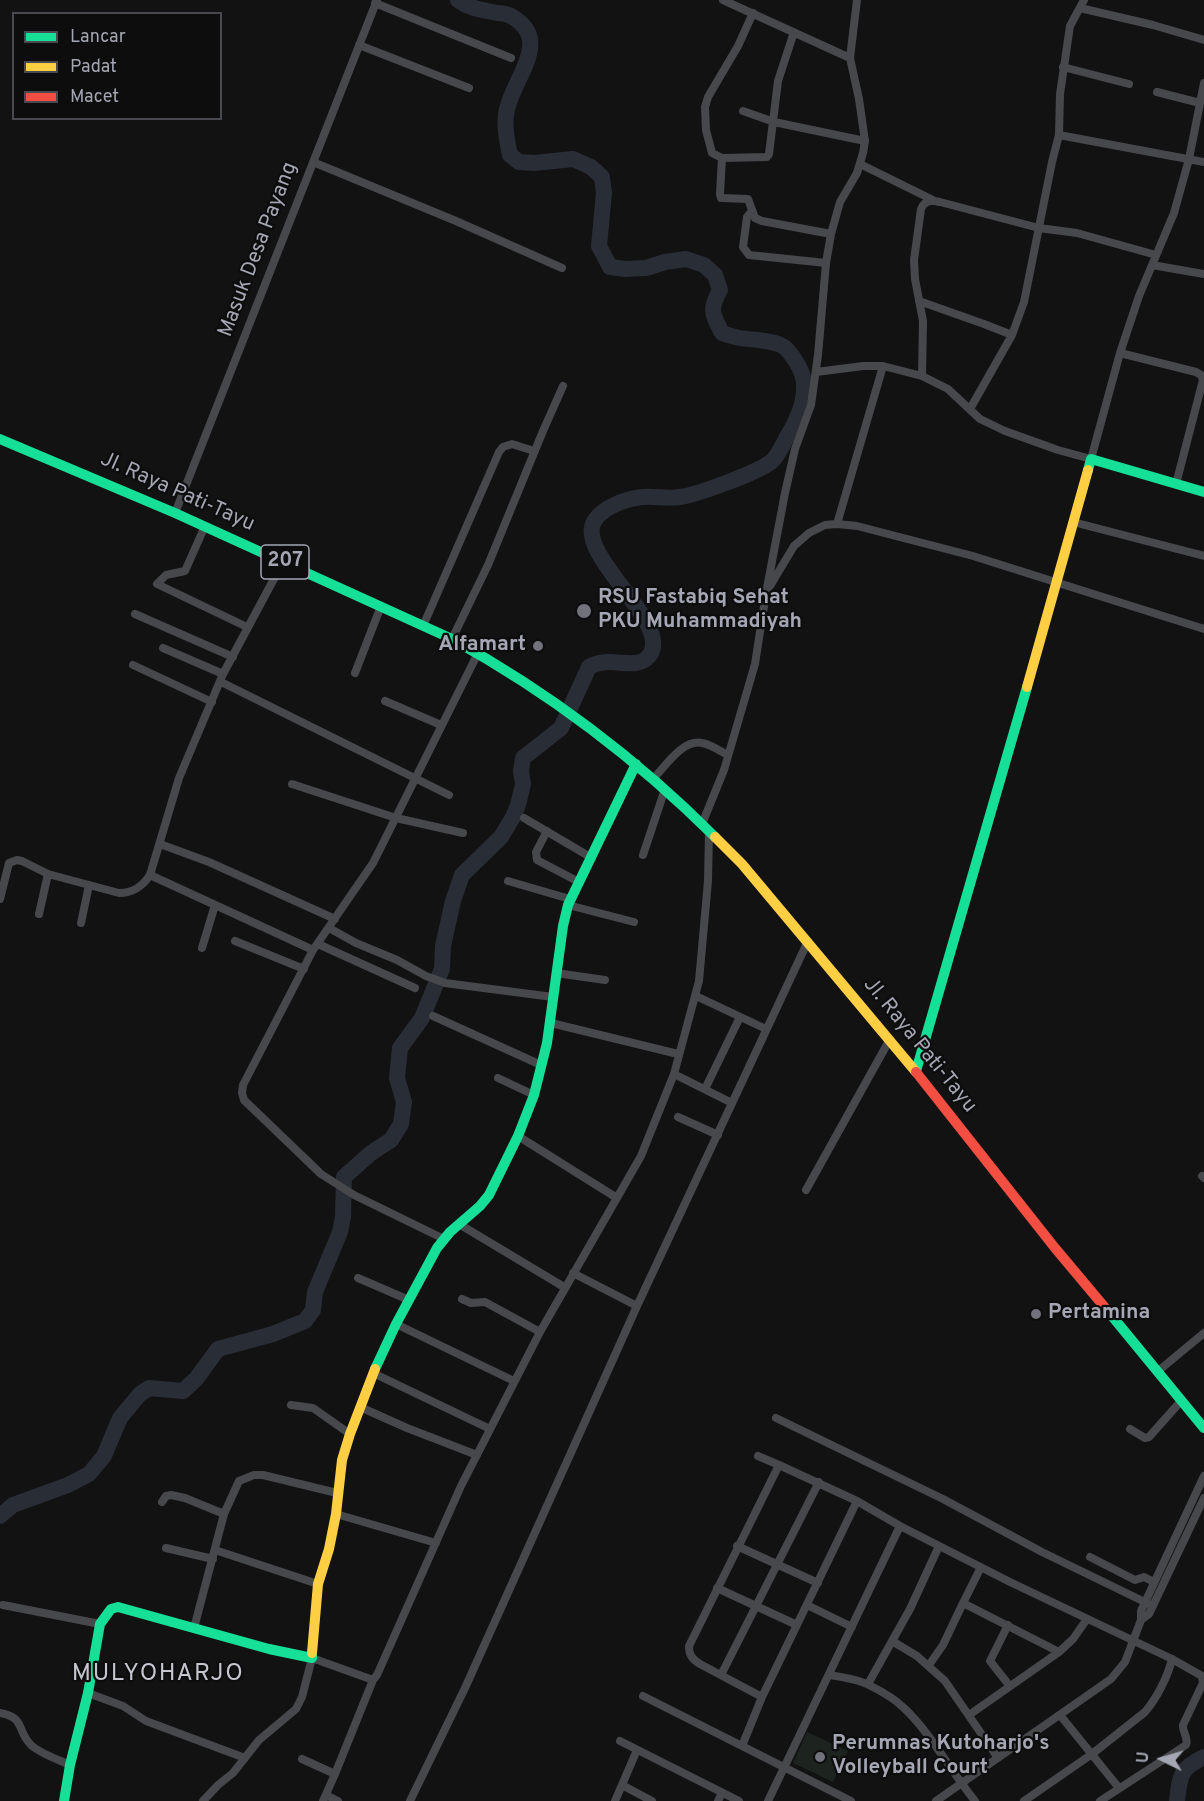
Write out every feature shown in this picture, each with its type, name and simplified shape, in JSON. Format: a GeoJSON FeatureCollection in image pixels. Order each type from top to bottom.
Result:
{"type":"FeatureCollection","features":[{"type":"Feature","properties":{"kind":"street"},"geometry":{"type":"LineString","coordinates":[[723,0],[850,58]]}},
{"type":"Feature","properties":{"kind":"street"},"geometry":{"type":"LineString","coordinates":[[338,1801],[325,1798],[373,1680],[461,1486],[564,1287],[641,1156],[674,1074],[699,981],[708,881],[705,827],[755,664],[766,592],[792,460],[811,405],[831,234],[840,202],[857,173],[865,141],[850,58],[857,0]]}},
{"type":"Feature","properties":{"kind":"street"},"geometry":{"type":"LineString","coordinates":[[376,2],[511,57]]}},
{"type":"Feature","properties":{"kind":"street","name":"Masuk Desa Payang"},"geometry":{"type":"LineString","coordinates":[[175,513],[376,2]]}},
{"type":"Feature","properties":{"kind":"street"},"geometry":{"type":"LineString","coordinates":[[970,410],[1012,336],[1024,302],[1059,135],[1063,67],[1070,26],[1082,4],[1204,40]]}},
{"type":"Feature","properties":{"kind":"street"},"geometry":{"type":"LineString","coordinates":[[753,13],[738,46],[708,97],[705,107],[706,130],[712,153],[722,158],[763,159],[767,157],[774,122],[778,81],[794,32]]}},
{"type":"Feature","properties":{"kind":"street"},"geometry":{"type":"LineString","coordinates":[[359,45],[468,88]]}},
{"type":"Feature","properties":{"kind":"street"},"geometry":{"type":"LineString","coordinates":[[1063,67],[1129,84]]}},
{"type":"Feature","properties":{"kind":"street"},"geometry":{"type":"LineString","coordinates":[[916,1071],[1120,353],[1139,296],[1174,213],[1189,159],[1204,83]]}},
{"type":"Feature","properties":{"kind":"street"},"geometry":{"type":"LineString","coordinates":[[1156,92],[1200,103]]}},
{"type":"Feature","properties":{"kind":"street"},"geometry":{"type":"LineString","coordinates":[[743,111],[774,122],[865,141]]}},
{"type":"Feature","properties":{"kind":"street"},"geometry":{"type":"LineString","coordinates":[[1059,135],[1204,162]]}},
{"type":"Feature","properties":{"kind":"street"},"geometry":{"type":"LineString","coordinates":[[722,158],[721,198],[748,199],[751,203],[751,212],[762,222],[831,234]]}},
{"type":"Feature","properties":{"kind":"street"},"geometry":{"type":"LineString","coordinates":[[313,162],[562,268]]}},
{"type":"Feature","properties":{"kind":"street"},"geometry":{"type":"LineString","coordinates":[[860,164],[933,200],[1039,228],[1077,233],[1156,255]]}},
{"type":"Feature","properties":{"kind":"street"},"geometry":{"type":"LineString","coordinates":[[922,376],[923,321],[914,260],[917,227],[924,203],[933,200]]}},
{"type":"Feature","properties":{"kind":"street"},"geometry":{"type":"LineString","coordinates":[[751,212],[747,217],[743,247],[749,255],[826,262]]}},
{"type":"Feature","properties":{"kind":"street"},"geometry":{"type":"LineString","coordinates":[[1152,265],[1204,274]]}},
{"type":"Feature","properties":{"kind":"street"},"geometry":{"type":"LineString","coordinates":[[919,301],[1012,336]]}},
{"type":"Feature","properties":{"kind":"street"},"geometry":{"type":"LineString","coordinates":[[1120,353],[1203,374],[1176,484]]}},
{"type":"Feature","properties":{"kind":"street"},"geometry":{"type":"LineString","coordinates":[[816,372],[883,366],[922,376],[948,388],[980,419],[1005,431],[1058,450],[1204,492]]}},
{"type":"Feature","properties":{"kind":"street"},"geometry":{"type":"LineString","coordinates":[[837,524],[883,366]]}},
{"type":"Feature","properties":{"kind":"street"},"geometry":{"type":"LineString","coordinates":[[452,639],[488,565],[563,386]]}},
{"type":"Feature","properties":{"kind":"street","name":"Jl. Raya Pati-Tayu"},"geometry":{"type":"LineString","coordinates":[[0,439],[205,526],[452,639],[544,695],[636,764],[742,864],[890,1039],[1055,1248],[1181,1401],[1202,1422]]}},
{"type":"Feature","properties":{"kind":"street"},"geometry":{"type":"LineString","coordinates":[[423,626],[499,452],[503,447],[512,444],[534,451]]}},
{"type":"Feature","properties":{"kind":"street"},"geometry":{"type":"LineString","coordinates":[[1073,522],[1204,556]]}},
{"type":"Feature","properties":{"kind":"street"},"geometry":{"type":"LineString","coordinates":[[766,592],[794,546],[809,532],[825,525],[837,524],[858,526],[973,556],[1204,629]]}},
{"type":"Feature","properties":{"kind":"street"},"geometry":{"type":"LineString","coordinates":[[205,526],[185,571],[166,575],[157,584],[247,627]]}},
{"type":"Feature","properties":{"kind":"street"},"geometry":{"type":"LineString","coordinates":[[0,900],[9,863],[12,861],[22,861],[48,874],[119,893],[139,889],[150,875],[179,778],[222,678],[283,561]]}},
{"type":"Feature","properties":{"kind":"street"},"geometry":{"type":"LineString","coordinates":[[355,673],[381,606]]}},
{"type":"Feature","properties":{"kind":"street"},"geometry":{"type":"LineString","coordinates":[[135,614],[233,657]]}},
{"type":"Feature","properties":{"kind":"street"},"geometry":{"type":"LineString","coordinates":[[163,648],[414,780],[449,795]]}},
{"type":"Feature","properties":{"kind":"street"},"geometry":{"type":"LineString","coordinates":[[444,1239],[354,1195],[321,1174],[244,1100],[242,1093],[243,1085],[303,969],[373,863],[478,653]]}},
{"type":"Feature","properties":{"kind":"street"},"geometry":{"type":"LineString","coordinates":[[133,665],[212,702]]}},
{"type":"Feature","properties":{"kind":"street"},"geometry":{"type":"LineString","coordinates":[[386,701],[441,725]]}},
{"type":"Feature","properties":{"kind":"street"},"geometry":{"type":"LineString","coordinates":[[654,779],[676,754],[693,743],[704,743],[728,755]]}},
{"type":"Feature","properties":{"kind":"street"},"geometry":{"type":"LineString","coordinates":[[203,1801],[233,1773],[259,1740],[296,1709],[302,1697],[312,1658],[318,1584],[329,1549],[336,1514],[342,1460],[350,1434],[373,1373],[396,1324],[437,1248],[489,1196],[518,1136],[534,1095],[551,1023],[562,926],[569,902],[636,764]]}},
{"type":"Feature","properties":{"kind":"street"},"geometry":{"type":"LineString","coordinates":[[292,784],[396,818],[463,833]]}},
{"type":"Feature","properties":{"kind":"street"},"geometry":{"type":"LineString","coordinates":[[643,855],[665,789]]}},
{"type":"Feature","properties":{"kind":"street"},"geometry":{"type":"LineString","coordinates":[[524,818],[592,858]]}},
{"type":"Feature","properties":{"kind":"street"},"geometry":{"type":"LineString","coordinates":[[547,831],[536,852],[537,860],[579,882]]}},
{"type":"Feature","properties":{"kind":"street"},"geometry":{"type":"LineString","coordinates":[[160,844],[209,862],[335,919]]}},
{"type":"Feature","properties":{"kind":"street"},"geometry":{"type":"LineString","coordinates":[[39,914],[48,874]]}},
{"type":"Feature","properties":{"kind":"street"},"geometry":{"type":"LineString","coordinates":[[150,875],[215,905],[415,988]]}},
{"type":"Feature","properties":{"kind":"street"},"geometry":{"type":"LineString","coordinates":[[508,881],[634,922]]}},
{"type":"Feature","properties":{"kind":"street"},"geometry":{"type":"LineString","coordinates":[[81,923],[88,885]]}},
{"type":"Feature","properties":{"kind":"street"},"geometry":{"type":"LineString","coordinates":[[202,948],[215,905]]}},
{"type":"Feature","properties":{"kind":"street"},"geometry":{"type":"LineString","coordinates":[[329,927],[356,943],[397,960],[438,981],[553,997]]}},
{"type":"Feature","properties":{"kind":"street"},"geometry":{"type":"LineString","coordinates":[[236,940],[303,969]]}},
{"type":"Feature","properties":{"kind":"street"},"geometry":{"type":"LineString","coordinates":[[410,1801],[465,1688],[637,1306],[808,941]]}},
{"type":"Feature","properties":{"kind":"street"},"geometry":{"type":"LineString","coordinates":[[556,973],[605,980]]}},
{"type":"Feature","properties":{"kind":"street"},"geometry":{"type":"LineString","coordinates":[[696,996],[766,1029]]}},
{"type":"Feature","properties":{"kind":"street"},"geometry":{"type":"LineString","coordinates":[[433,1016],[541,1065]]}},
{"type":"Feature","properties":{"kind":"street"},"geometry":{"type":"LineString","coordinates":[[705,1089],[740,1017]]}},
{"type":"Feature","properties":{"kind":"street"},"geometry":{"type":"LineString","coordinates":[[551,1023],[678,1054]]}},
{"type":"Feature","properties":{"kind":"street"},"geometry":{"type":"LineString","coordinates":[[806,1190],[890,1039]]}},
{"type":"Feature","properties":{"kind":"street"},"geometry":{"type":"LineString","coordinates":[[674,1074],[732,1103]]}},
{"type":"Feature","properties":{"kind":"street"},"geometry":{"type":"LineString","coordinates":[[498,1078],[534,1095]]}},
{"type":"Feature","properties":{"kind":"street"},"geometry":{"type":"LineString","coordinates":[[678,1116],[718,1135]]}},
{"type":"Feature","properties":{"kind":"street"},"geometry":{"type":"LineString","coordinates":[[518,1136],[617,1198]]}},
{"type":"Feature","properties":{"kind":"street"},"geometry":{"type":"LineString","coordinates":[[459,1224],[564,1287]]}},
{"type":"Feature","properties":{"kind":"street"},"geometry":{"type":"LineString","coordinates":[[573,1273],[637,1306]]}},
{"type":"Feature","properties":{"kind":"street"},"geometry":{"type":"LineString","coordinates":[[358,1278],[409,1300]]}},
{"type":"Feature","properties":{"kind":"street"},"geometry":{"type":"LineString","coordinates":[[462,1299],[471,1303],[485,1302],[540,1332]]}},
{"type":"Feature","properties":{"kind":"street"},"geometry":{"type":"LineString","coordinates":[[396,1324],[514,1381]]}},
{"type":"Feature","properties":{"kind":"street"},"geometry":{"type":"LineString","coordinates":[[1157,1371],[1204,1333]]}},
{"type":"Feature","properties":{"kind":"street"},"geometry":{"type":"LineString","coordinates":[[373,1373],[490,1428]]}},
{"type":"Feature","properties":{"kind":"street"},"geometry":{"type":"LineString","coordinates":[[1130,1429],[1145,1438],[1149,1437],[1181,1401]]}},
{"type":"Feature","properties":{"kind":"street"},"geometry":{"type":"LineString","coordinates":[[291,1405],[313,1408],[350,1434]]}},
{"type":"Feature","properties":{"kind":"street"},"geometry":{"type":"LineString","coordinates":[[360,1407],[477,1455]]}},
{"type":"Feature","properties":{"kind":"street"},"geometry":{"type":"LineString","coordinates":[[776,1418],[943,1499],[1042,1552],[1149,1604]]}},
{"type":"Feature","properties":{"kind":"street"},"geometry":{"type":"LineString","coordinates":[[758,1456],[819,1482],[981,1568],[1200,1673],[1204,1679],[1183,1725],[1187,1743],[1100,1801]]}},
{"type":"Feature","properties":{"kind":"street"},"geometry":{"type":"LineString","coordinates":[[762,1697],[693,1660],[689,1653],[689,1646],[779,1465]]}},
{"type":"Feature","properties":{"kind":"street"},"geometry":{"type":"LineString","coordinates":[[194,1628],[224,1514],[239,1481],[254,1475],[263,1475],[337,1492]]}},
{"type":"Feature","properties":{"kind":"street"},"geometry":{"type":"LineString","coordinates":[[936,1801],[1111,1679],[1125,1662],[1141,1620],[1141,1611],[1149,1604],[1204,1476]]}},
{"type":"Feature","properties":{"kind":"street"},"geometry":{"type":"LineString","coordinates":[[721,1675],[819,1482]]}},
{"type":"Feature","properties":{"kind":"street"},"geometry":{"type":"LineString","coordinates":[[162,1502],[166,1496],[178,1496],[224,1514]]}},
{"type":"Feature","properties":{"kind":"street"},"geometry":{"type":"LineString","coordinates":[[1149,1604],[1154,1582],[1163,1573],[1204,1498]]}},
{"type":"Feature","properties":{"kind":"street"},"geometry":{"type":"LineString","coordinates":[[742,1746],[762,1697],[857,1501]]}},
{"type":"Feature","properties":{"kind":"street"},"geometry":{"type":"LineString","coordinates":[[336,1514],[436,1543]]}},
{"type":"Feature","properties":{"kind":"street"},"geometry":{"type":"LineString","coordinates":[[768,1801],[900,1526]]}},
{"type":"Feature","properties":{"kind":"street"},"geometry":{"type":"LineString","coordinates":[[737,1546],[818,1583]]}},
{"type":"Feature","properties":{"kind":"street"},"geometry":{"type":"LineString","coordinates":[[868,1684],[910,1610],[939,1546]]}},
{"type":"Feature","properties":{"kind":"street"},"geometry":{"type":"LineString","coordinates":[[166,1548],[213,1559]]}},
{"type":"Feature","properties":{"kind":"street"},"geometry":{"type":"LineString","coordinates":[[215,1550],[318,1584]]}},
{"type":"Feature","properties":{"kind":"street"},"geometry":{"type":"LineString","coordinates":[[1090,1557],[1135,1580],[1144,1577],[1154,1582]]}},
{"type":"Feature","properties":{"kind":"street"},"geometry":{"type":"LineString","coordinates":[[929,1665],[944,1645],[981,1568]]}},
{"type":"Feature","properties":{"kind":"street"},"geometry":{"type":"LineString","coordinates":[[717,1588],[798,1625]]}},
{"type":"Feature","properties":{"kind":"street"},"geometry":{"type":"LineString","coordinates":[[963,1604],[1059,1652]]}},
{"type":"Feature","properties":{"kind":"street"},"geometry":{"type":"LineString","coordinates":[[3,1605],[100,1624]]}},
{"type":"Feature","properties":{"kind":"street"},"geometry":{"type":"LineString","coordinates":[[807,1605],[852,1628]]}},
{"type":"Feature","properties":{"kind":"street"},"geometry":{"type":"LineString","coordinates":[[64,1801],[70,1765],[88,1693],[100,1624],[106,1614],[118,1607],[312,1658],[373,1680]]}},
{"type":"Feature","properties":{"kind":"street"},"geometry":{"type":"LineString","coordinates":[[969,1715],[1059,1652],[1073,1639],[1087,1619]]}},
{"type":"Feature","properties":{"kind":"street"},"geometry":{"type":"LineString","coordinates":[[1008,1625],[990,1661],[1010,1685]]}},
{"type":"Feature","properties":{"kind":"street"},"geometry":{"type":"LineString","coordinates":[[892,1641],[929,1665],[945,1681],[998,1758]]}},
{"type":"Feature","properties":{"kind":"street"},"geometry":{"type":"LineString","coordinates":[[1024,1801],[1092,1754],[1145,1712],[1167,1673],[1172,1659]]}},
{"type":"Feature","properties":{"kind":"street"},"geometry":{"type":"LineString","coordinates":[[829,1675],[868,1684],[898,1702],[937,1748],[975,1801]]}},
{"type":"Feature","properties":{"kind":"street"},"geometry":{"type":"LineString","coordinates":[[88,1693],[123,1706],[146,1721],[245,1758]]}},
{"type":"Feature","properties":{"kind":"street"},"geometry":{"type":"LineString","coordinates":[[643,1696],[851,1801]]}},
{"type":"Feature","properties":{"kind":"street"},"geometry":{"type":"LineString","coordinates":[[0,1713],[11,1715],[17,1720],[32,1746],[70,1765]]}},
{"type":"Feature","properties":{"kind":"street"},"geometry":{"type":"LineString","coordinates":[[1060,1715],[1119,1788]]}},
{"type":"Feature","properties":{"kind":"street"},"geometry":{"type":"LineString","coordinates":[[620,1741],[739,1801]]}},
{"type":"Feature","properties":{"kind":"street"},"geometry":{"type":"LineString","coordinates":[[615,1801],[637,1750]]}},
{"type":"Feature","properties":{"kind":"street"},"geometry":{"type":"LineString","coordinates":[[302,1759],[335,1774]]}},
{"type":"Feature","properties":{"kind":"street"},"geometry":{"type":"LineString","coordinates":[[622,1785],[652,1801]]}},
{"type":"Feature","properties":{"kind":"street"},"geometry":{"type":"LineString","coordinates":[[718,1801],[722,1793]]}},
{"type":"Feature","properties":{"kind":"shaded area","name":"Perumnas Kutoharjo's Volleyball Court"},"geometry":{"type":"Polygon","coordinates":[[[807,1732],[848,1751],[833,1782],[793,1763],[807,1732]]]}},
{"type":"Feature","properties":{"kind":"waterway"},"geometry":{"type":"LineString","coordinates":[[0,1516],[13,1505],[68,1485],[89,1474],[104,1456],[120,1418],[140,1394],[149,1388],[183,1391],[196,1379],[218,1349],[273,1334],[305,1321],[313,1310],[315,1292],[340,1232],[343,1217],[344,1177],[371,1153],[391,1140],[401,1124],[404,1102],[397,1078],[400,1048],[422,1018],[442,969],[443,946],[453,901],[462,875],[501,837],[518,805],[523,784],[521,771],[523,758],[561,728],[589,667],[604,662],[641,662],[646,659],[653,646],[650,629],[598,552],[592,535],[595,520],[604,511],[623,501],[643,497],[675,498],[688,495],[729,482],[767,465],[779,452],[799,413],[804,383],[792,355],[775,343],[738,338],[722,333],[713,312],[714,302],[720,290],[715,275],[704,265],[686,259],[646,268],[610,267],[599,246],[604,193],[602,177],[591,167],[573,159],[534,163],[519,162],[510,155],[506,114],[509,101],[527,61],[530,49],[529,37],[524,26],[511,16],[477,9],[458,0]]}},
{"type":"Feature","properties":{"kind":"waterway"},"geometry":{"type":"LineString","coordinates":[[1177,1801],[1182,1774],[1190,1765],[1204,1757]]}},
{"type":"Feature","properties":{"kind":"traffic: fast"},"geometry":{"type":"LineString","coordinates":[[0,439],[175,513],[452,639],[523,681],[591,729],[655,781],[715,837]]}},
{"type":"Feature","properties":{"kind":"traffic: fast"},"geometry":{"type":"LineString","coordinates":[[1088,470],[1091,459],[1204,492]]}},
{"type":"Feature","properties":{"kind":"traffic: fast"},"geometry":{"type":"LineString","coordinates":[[916,1071],[1027,687]]}},
{"type":"Feature","properties":{"kind":"traffic: fast"},"geometry":{"type":"LineString","coordinates":[[375,1369],[396,1324],[437,1248],[450,1232],[489,1195],[518,1136],[534,1095],[547,1043],[568,905],[636,764]]}},
{"type":"Feature","properties":{"kind":"traffic: fast"},"geometry":{"type":"LineString","coordinates":[[1107,1310],[1204,1428]]}},
{"type":"Feature","properties":{"kind":"traffic: fast"},"geometry":{"type":"LineString","coordinates":[[64,1801],[70,1765],[88,1693],[100,1624],[111,1609],[118,1607],[269,1649],[312,1658],[312,1653]]}},
{"type":"Feature","properties":{"kind":"traffic: slow"},"geometry":{"type":"LineString","coordinates":[[1027,687],[1088,470]]}},
{"type":"Feature","properties":{"kind":"traffic: slow"},"geometry":{"type":"LineString","coordinates":[[715,837],[742,864],[916,1072]]}},
{"type":"Feature","properties":{"kind":"traffic: slow"},"geometry":{"type":"LineString","coordinates":[[312,1653],[318,1584],[329,1549],[336,1514],[342,1460],[375,1369]]}},
{"type":"Feature","properties":{"kind":"traffic: jam"},"geometry":{"type":"LineString","coordinates":[[916,1072],[1107,1310]]}},
{"type":"Feature","properties":{"kind":"place","name":"RSU Fastabiq Sehat PKU Muhammadiyah"},"geometry":{"type":"Point","coordinates":[584,611]}},
{"type":"Feature","properties":{"kind":"place","name":"Alfamart"},"geometry":{"type":"Point","coordinates":[538,646]}},
{"type":"Feature","properties":{"kind":"place","name":"Pertamina"},"geometry":{"type":"Point","coordinates":[1036,1314]}},
{"type":"Feature","properties":{"kind":"place","name":"Perumnas Kutoharjo's Volleyball Court"},"geometry":{"type":"Point","coordinates":[820,1757]}},
{"type":"Feature","properties":{"kind":"district","name":"MULYOHARJO"},"geometry":{"type":"Point","coordinates":[158,1675]}}]}
